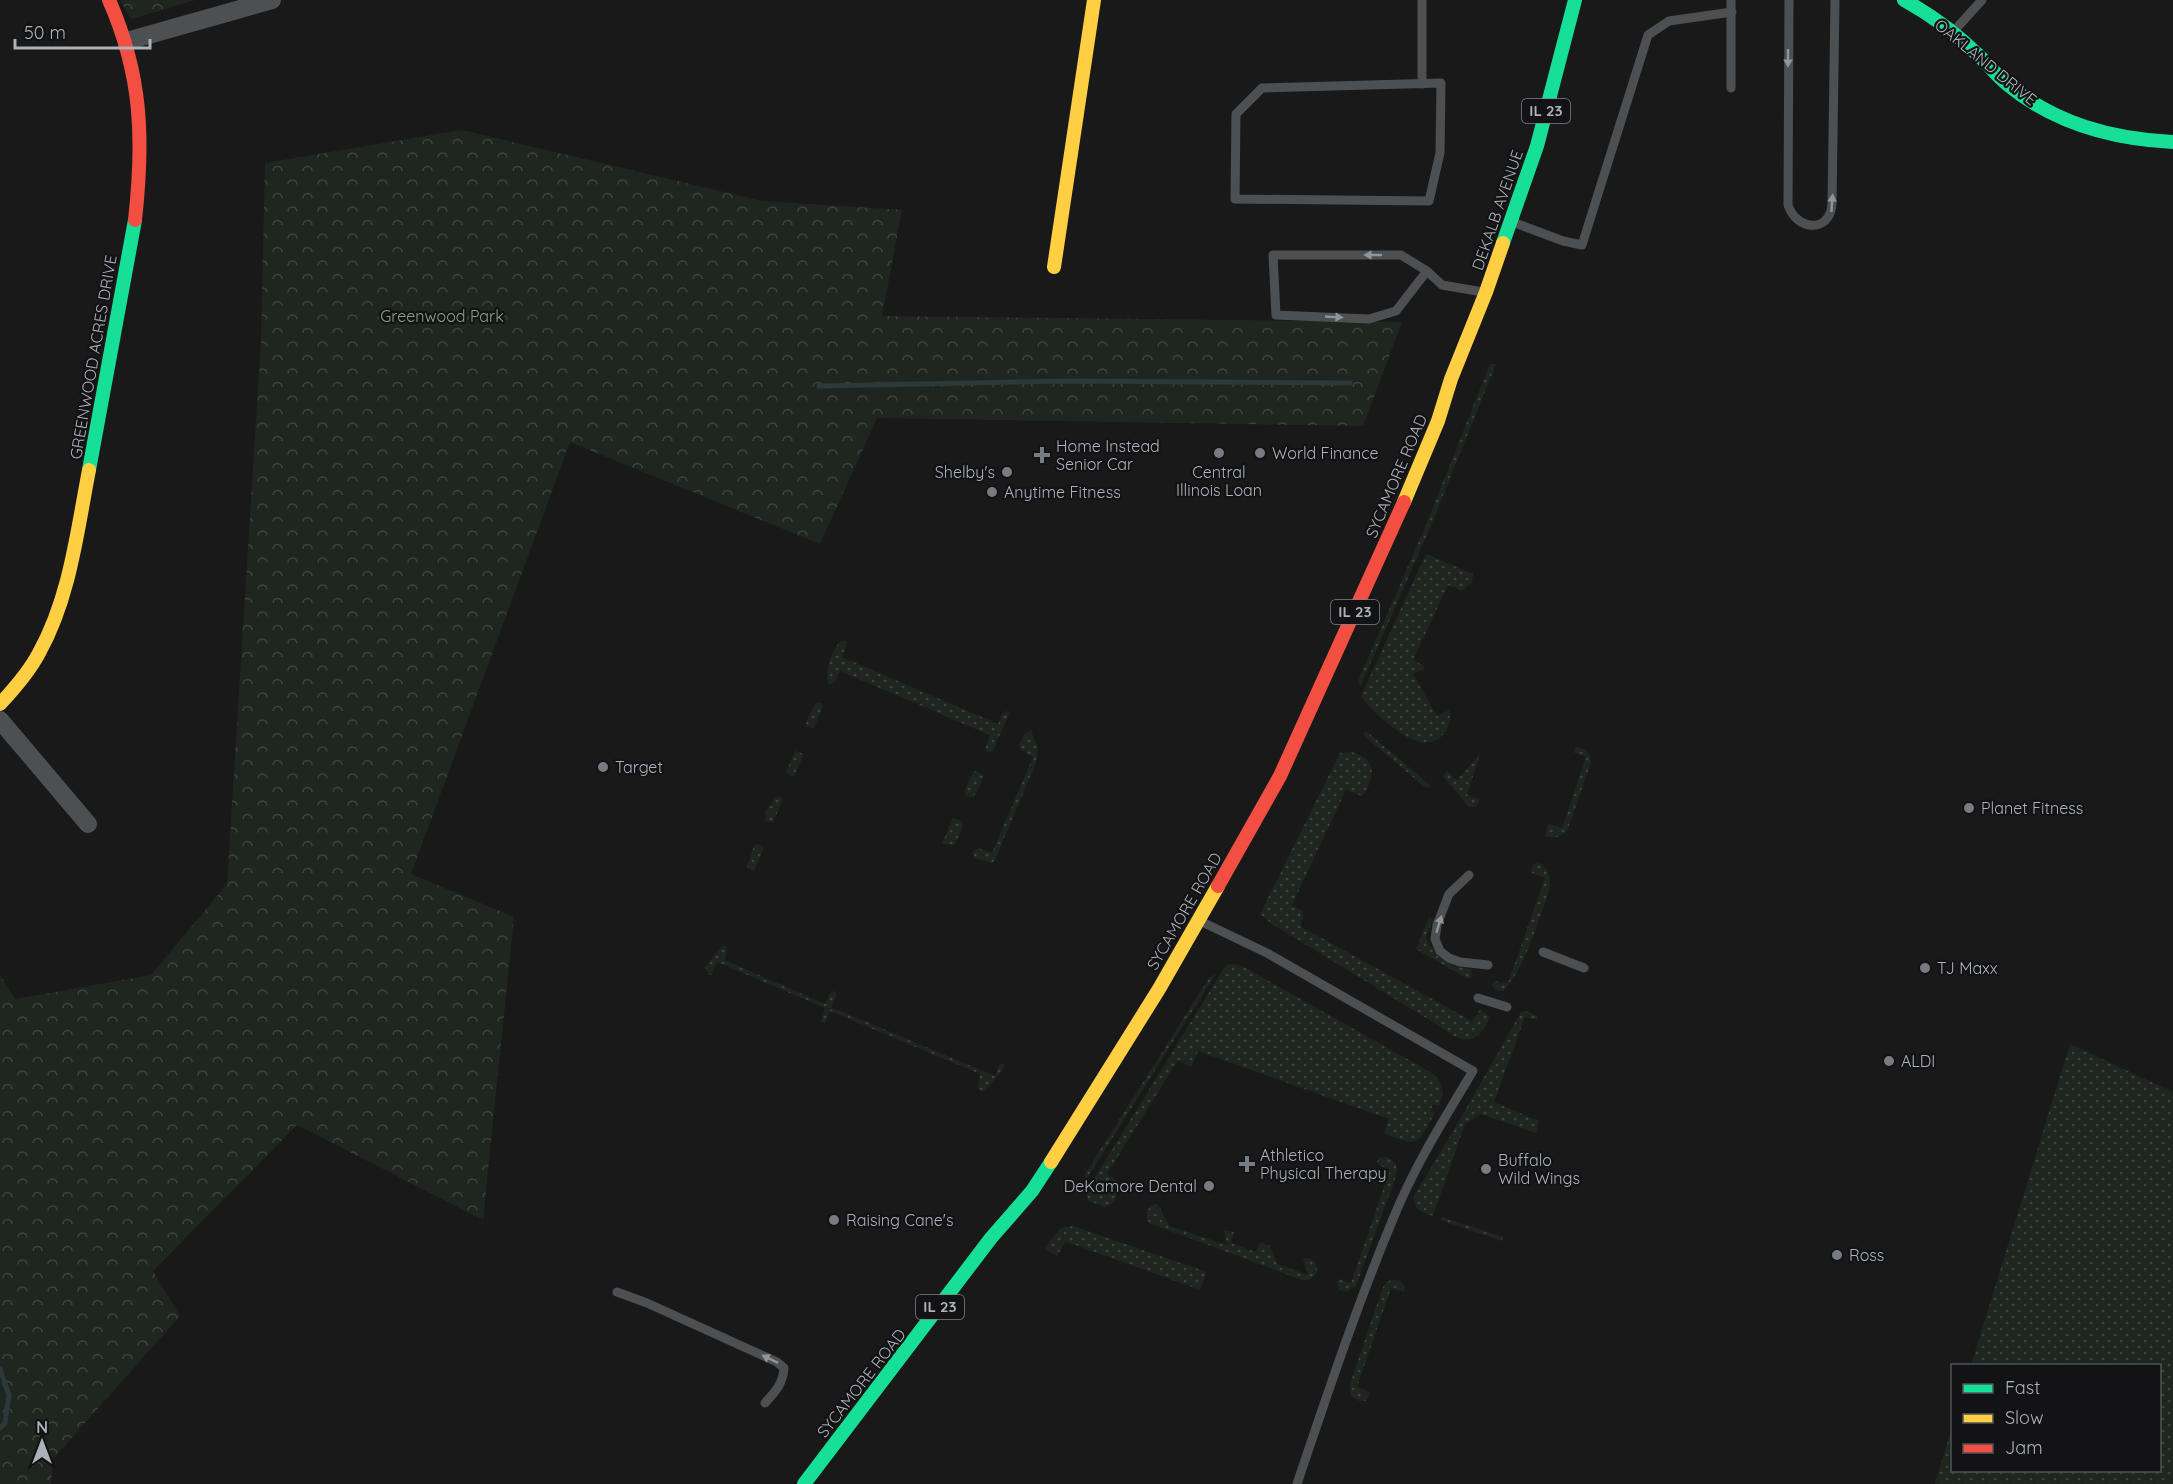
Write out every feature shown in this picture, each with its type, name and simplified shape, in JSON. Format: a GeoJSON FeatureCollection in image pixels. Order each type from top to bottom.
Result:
{"type":"FeatureCollection","features":[{"type":"Feature","properties":{"kind":"main road","name":"GREENWOOD ACRES DRIVE"},"geometry":{"type":"LineString","coordinates":[[0,704],[24,678],[48,640],[61,603],[72,559],[139,191],[140,105],[127,41],[109,0]]}},
{"type":"Feature","properties":{"kind":"main road"},"geometry":{"type":"LineString","coordinates":[[1054,267],[1094,0]]}},
{"type":"Feature","properties":{"kind":"main road","name":"DEKALB AVENUE"},"geometry":{"type":"LineString","coordinates":[[1486,292],[1537,147],[1575,0]]}},
{"type":"Feature","properties":{"kind":"main road","name":"OAKLAND DRIVE"},"geometry":{"type":"LineString","coordinates":[[1904,0],[1953,33],[2005,82],[2055,116],[2088,130],[2118,138],[2173,142]]}},
{"type":"Feature","properties":{"kind":"main road","name":"SYCAMORE ROAD"},"geometry":{"type":"LineString","coordinates":[[804,1484],[991,1238],[1032,1191],[1159,989],[1280,776],[1326,678],[1433,431],[1486,292]]}},
{"type":"Feature","properties":{"kind":"street"},"geometry":{"type":"LineString","coordinates":[[127,41],[272,0]]}},
{"type":"Feature","properties":{"kind":"street"},"geometry":{"type":"LineString","coordinates":[[0,720],[88,824]]}},
{"type":"Feature","properties":{"kind":"lane"},"geometry":{"type":"LineString","coordinates":[[1422,0],[1422,84]]}},
{"type":"Feature","properties":{"kind":"lane"},"geometry":{"type":"LineString","coordinates":[[1731,0],[1731,88]]}},
{"type":"Feature","properties":{"kind":"lane"},"geometry":{"type":"LineString","coordinates":[[1789,0],[1788,205],[1794,218],[1809,225],[1817,225],[1826,221],[1831,215],[1833,205],[1835,0]]}},
{"type":"Feature","properties":{"kind":"lane"},"geometry":{"type":"LineString","coordinates":[[1953,33],[1982,0]]}},
{"type":"Feature","properties":{"kind":"lane"},"geometry":{"type":"LineString","coordinates":[[1511,221],[1563,241],[1582,245],[1648,35],[1669,21],[1732,12]]}},
{"type":"Feature","properties":{"kind":"lane"},"geometry":{"type":"LineString","coordinates":[[1441,83],[1440,153],[1429,201],[1235,199],[1236,114],[1262,88],[1422,84],[1441,83]]}},
{"type":"Feature","properties":{"kind":"lane"},"geometry":{"type":"LineString","coordinates":[[1427,271],[1396,311],[1369,319],[1276,315],[1273,255],[1401,255],[1427,271],[1442,285],[1486,292]]}},
{"type":"Feature","properties":{"kind":"lane"},"geometry":{"type":"LineString","coordinates":[[1469,875],[1449,894],[1437,925],[1435,939],[1440,951],[1449,958],[1460,962],[1488,965]]}},
{"type":"Feature","properties":{"kind":"lane"},"geometry":{"type":"LineString","coordinates":[[1198,920],[1267,953],[1473,1071],[1433,1137],[1393,1217],[1346,1342],[1297,1484]]}},
{"type":"Feature","properties":{"kind":"lane"},"geometry":{"type":"LineString","coordinates":[[1543,952],[1584,968]]}},
{"type":"Feature","properties":{"kind":"lane"},"geometry":{"type":"LineString","coordinates":[[1478,998],[1507,1007]]}},
{"type":"Feature","properties":{"kind":"lane"},"geometry":{"type":"LineString","coordinates":[[616,1292],[647,1303],[777,1362],[784,1368],[784,1377],[778,1389],[765,1403]]}},
{"type":"Feature","properties":{"kind":"green space"},"geometry":{"type":"Polygon","coordinates":[[[120,0],[195,0],[131,19],[120,0]]]}},
{"type":"Feature","properties":{"kind":"green space","name":"Greenwood Park"},"geometry":{"type":"Polygon","coordinates":[[[462,130],[762,201],[902,210],[882,316],[1402,322],[1363,426],[877,418],[820,544],[570,442],[411,874],[514,917],[483,1220],[297,1125],[153,1271],[180,1316],[53,1459],[51,1484],[0,1484],[0,975],[15,999],[151,975],[227,884],[261,340],[265,163],[462,130]]]}},
{"type":"Feature","properties":{"kind":"green space"},"geometry":{"type":"Polygon","coordinates":[[[1490,364],[1496,364],[1430,528],[1360,687],[1358,681],[1426,525],[1490,364]]]}},
{"type":"Feature","properties":{"kind":"green space"},"geometry":{"type":"Polygon","coordinates":[[[1426,554],[1473,574],[1472,582],[1462,591],[1448,585],[1413,660],[1424,666],[1424,669],[1413,674],[1437,716],[1449,710],[1449,724],[1446,730],[1437,740],[1431,742],[1416,741],[1394,728],[1370,708],[1361,696],[1426,554]]]}},
{"type":"Feature","properties":{"kind":"green space"},"geometry":{"type":"Polygon","coordinates":[[[841,641],[846,641],[847,644],[842,657],[998,724],[1002,714],[1009,712],[992,752],[985,750],[990,735],[840,671],[835,682],[829,685],[827,675],[829,662],[841,641]]]}},
{"type":"Feature","properties":{"kind":"green space"},"geometry":{"type":"Polygon","coordinates":[[[817,703],[823,706],[814,728],[807,727],[806,723],[817,703]]]}},
{"type":"Feature","properties":{"kind":"green space"},"geometry":{"type":"Polygon","coordinates":[[[1031,730],[1038,750],[1036,763],[995,860],[992,863],[975,858],[973,852],[978,848],[992,853],[1033,757],[1020,749],[1019,744],[1025,734],[1031,730]]]}},
{"type":"Feature","properties":{"kind":"green space"},"geometry":{"type":"Polygon","coordinates":[[[1366,731],[1430,785],[1429,788],[1363,735],[1366,731]]]}},
{"type":"Feature","properties":{"kind":"green space"},"geometry":{"type":"Polygon","coordinates":[[[1576,747],[1587,752],[1591,763],[1567,831],[1557,837],[1546,836],[1549,824],[1562,828],[1586,757],[1573,752],[1576,747]]]}},
{"type":"Feature","properties":{"kind":"green space"},"geometry":{"type":"Polygon","coordinates":[[[795,751],[804,754],[792,777],[786,773],[795,751]]]}},
{"type":"Feature","properties":{"kind":"green space"},"geometry":{"type":"Polygon","coordinates":[[[1351,752],[1366,758],[1370,763],[1372,775],[1370,782],[1362,796],[1346,790],[1292,905],[1302,911],[1303,918],[1300,926],[1472,1021],[1480,1010],[1489,1016],[1485,1027],[1475,1037],[1465,1040],[1455,1037],[1272,924],[1260,914],[1340,753],[1351,752]]]}},
{"type":"Feature","properties":{"kind":"green space"},"geometry":{"type":"Polygon","coordinates":[[[1480,754],[1467,795],[1480,799],[1476,807],[1469,807],[1443,776],[1447,771],[1457,780],[1480,754]]]}},
{"type":"Feature","properties":{"kind":"green space"},"geometry":{"type":"Polygon","coordinates":[[[973,772],[984,775],[973,797],[966,796],[964,792],[973,772]]]}},
{"type":"Feature","properties":{"kind":"green space"},"geometry":{"type":"Polygon","coordinates":[[[776,796],[783,800],[773,822],[765,821],[766,811],[776,796]]]}},
{"type":"Feature","properties":{"kind":"green space"},"geometry":{"type":"Polygon","coordinates":[[[953,818],[962,821],[963,825],[955,845],[942,844],[953,818]]]}},
{"type":"Feature","properties":{"kind":"green space"},"geometry":{"type":"Polygon","coordinates":[[[758,844],[764,848],[754,871],[747,867],[754,846],[758,844]]]}},
{"type":"Feature","properties":{"kind":"green space"},"geometry":{"type":"Polygon","coordinates":[[[1539,863],[1549,875],[1549,891],[1518,971],[1503,991],[1497,991],[1492,986],[1493,981],[1508,983],[1545,878],[1530,872],[1534,864],[1539,863]]]}},
{"type":"Feature","properties":{"kind":"green space"},"geometry":{"type":"Polygon","coordinates":[[[1429,917],[1434,919],[1426,936],[1428,944],[1447,962],[1471,969],[1471,978],[1466,978],[1416,949],[1429,917]]]}},
{"type":"Feature","properties":{"kind":"green space"},"geometry":{"type":"Polygon","coordinates":[[[722,946],[726,946],[727,950],[725,960],[825,1004],[831,992],[835,991],[836,997],[831,1007],[995,1076],[1000,1064],[1004,1064],[1004,1068],[985,1091],[981,1091],[978,1087],[980,1074],[830,1011],[825,1023],[821,1022],[825,1008],[717,962],[711,975],[708,974],[705,967],[722,946]]]}},
{"type":"Feature","properties":{"kind":"green space"},"geometry":{"type":"Polygon","coordinates":[[[1235,964],[1432,1073],[1441,1084],[1442,1096],[1439,1106],[1433,1104],[1431,1110],[1435,1113],[1424,1132],[1416,1141],[1396,1138],[1384,1133],[1389,1119],[1198,1051],[1191,1067],[1178,1060],[1107,1174],[1121,1184],[1114,1202],[1106,1207],[1088,1201],[1086,1192],[1226,965],[1235,964]]]}},
{"type":"Feature","properties":{"kind":"green space"},"geometry":{"type":"Polygon","coordinates":[[[1215,975],[1084,1183],[1085,1174],[1209,978],[1215,975]]]}},
{"type":"Feature","properties":{"kind":"green space"},"geometry":{"type":"Polygon","coordinates":[[[1526,1011],[1537,1016],[1537,1020],[1525,1017],[1494,1102],[1539,1121],[1536,1133],[1481,1114],[1465,1124],[1433,1216],[1422,1212],[1417,1208],[1414,1196],[1521,1012],[1526,1011]]]}},
{"type":"Feature","properties":{"kind":"green space"},"geometry":{"type":"Polygon","coordinates":[[[2070,1044],[2173,1092],[2173,1484],[1935,1484],[1951,1430],[1951,1472],[2161,1472],[2161,1364],[1971,1364],[2070,1044]]]}},
{"type":"Feature","properties":{"kind":"green space"},"geometry":{"type":"Polygon","coordinates":[[[1385,1157],[1395,1164],[1396,1176],[1356,1286],[1343,1291],[1338,1289],[1337,1279],[1351,1283],[1390,1170],[1377,1162],[1379,1158],[1385,1157]]]}},
{"type":"Feature","properties":{"kind":"green space"},"geometry":{"type":"Polygon","coordinates":[[[1156,1204],[1169,1226],[1227,1245],[1224,1230],[1234,1232],[1231,1243],[1256,1252],[1260,1242],[1270,1246],[1277,1264],[1308,1275],[1303,1259],[1312,1260],[1317,1273],[1309,1280],[1302,1280],[1149,1223],[1147,1212],[1156,1204]]]}},
{"type":"Feature","properties":{"kind":"green space"},"geometry":{"type":"Polygon","coordinates":[[[1442,1217],[1503,1237],[1502,1241],[1440,1220],[1442,1217]]]}},
{"type":"Feature","properties":{"kind":"green space"},"geometry":{"type":"Polygon","coordinates":[[[1073,1226],[1204,1271],[1206,1274],[1200,1290],[1070,1243],[1065,1242],[1057,1256],[1044,1248],[1061,1228],[1073,1226]]]}},
{"type":"Feature","properties":{"kind":"green space"},"geometry":{"type":"Polygon","coordinates":[[[1391,1280],[1398,1280],[1405,1286],[1404,1292],[1391,1288],[1357,1387],[1370,1392],[1369,1397],[1365,1401],[1359,1401],[1351,1396],[1350,1384],[1383,1287],[1391,1280]]]}},
{"type":"Feature","properties":{"kind":"waterway"},"geometry":{"type":"LineString","coordinates":[[819,386],[1069,381],[1350,383]]}},
{"type":"Feature","properties":{"kind":"waterway"},"geometry":{"type":"LineString","coordinates":[[0,1369],[9,1395],[5,1423],[0,1428]]}},
{"type":"Feature","properties":{"kind":"traffic: fast"},"geometry":{"type":"LineString","coordinates":[[1503,243],[1537,146],[1575,0]]}},
{"type":"Feature","properties":{"kind":"traffic: fast"},"geometry":{"type":"LineString","coordinates":[[1904,0],[1952,32],[2007,84],[2045,110],[2106,133],[2173,142]]}},
{"type":"Feature","properties":{"kind":"traffic: fast"},"geometry":{"type":"LineString","coordinates":[[89,470],[135,220]]}},
{"type":"Feature","properties":{"kind":"traffic: fast"},"geometry":{"type":"LineString","coordinates":[[804,1484],[991,1238],[1032,1191],[1051,1162]]}},
{"type":"Feature","properties":{"kind":"traffic: slow"},"geometry":{"type":"LineString","coordinates":[[1054,267],[1094,0]]}},
{"type":"Feature","properties":{"kind":"traffic: slow"},"geometry":{"type":"LineString","coordinates":[[1404,502],[1438,421],[1451,379],[1503,243]]}},
{"type":"Feature","properties":{"kind":"traffic: slow"},"geometry":{"type":"LineString","coordinates":[[0,704],[35,660],[50,632],[71,564],[89,470]]}},
{"type":"Feature","properties":{"kind":"traffic: slow"},"geometry":{"type":"LineString","coordinates":[[1051,1162],[1159,989],[1218,886]]}},
{"type":"Feature","properties":{"kind":"traffic: jam"},"geometry":{"type":"LineString","coordinates":[[109,0],[128,55],[138,108],[139,162],[135,220]]}},
{"type":"Feature","properties":{"kind":"traffic: jam"},"geometry":{"type":"LineString","coordinates":[[1218,886],[1280,776],[1404,502]]}},
{"type":"Feature","properties":{"kind":"place","name":"Central Illinois Loan"},"geometry":{"type":"Point","coordinates":[1219,453]}},
{"type":"Feature","properties":{"kind":"place","name":"World Finance"},"geometry":{"type":"Point","coordinates":[1260,453]}},
{"type":"Feature","properties":{"kind":"place","name":"Home Instead Senior Car"},"geometry":{"type":"Point","coordinates":[1042,455]}},
{"type":"Feature","properties":{"kind":"place","name":"Shelby's"},"geometry":{"type":"Point","coordinates":[1007,472]}},
{"type":"Feature","properties":{"kind":"place","name":"Anytime Fitness"},"geometry":{"type":"Point","coordinates":[992,492]}},
{"type":"Feature","properties":{"kind":"place","name":"Target"},"geometry":{"type":"Point","coordinates":[603,767]}},
{"type":"Feature","properties":{"kind":"place","name":"Planet Fitness"},"geometry":{"type":"Point","coordinates":[1969,808]}},
{"type":"Feature","properties":{"kind":"place","name":"TJ Maxx"},"geometry":{"type":"Point","coordinates":[1925,968]}},
{"type":"Feature","properties":{"kind":"place","name":"ALDI"},"geometry":{"type":"Point","coordinates":[1889,1061]}},
{"type":"Feature","properties":{"kind":"place","name":"Athletico Physical Therapy"},"geometry":{"type":"Point","coordinates":[1247,1164]}},
{"type":"Feature","properties":{"kind":"place","name":"Buffalo Wild Wings"},"geometry":{"type":"Point","coordinates":[1486,1169]}},
{"type":"Feature","properties":{"kind":"place","name":"DeKamore Dental"},"geometry":{"type":"Point","coordinates":[1209,1186]}},
{"type":"Feature","properties":{"kind":"place","name":"Raising Cane's"},"geometry":{"type":"Point","coordinates":[834,1220]}},
{"type":"Feature","properties":{"kind":"place","name":"Ross"},"geometry":{"type":"Point","coordinates":[1837,1255]}}]}
